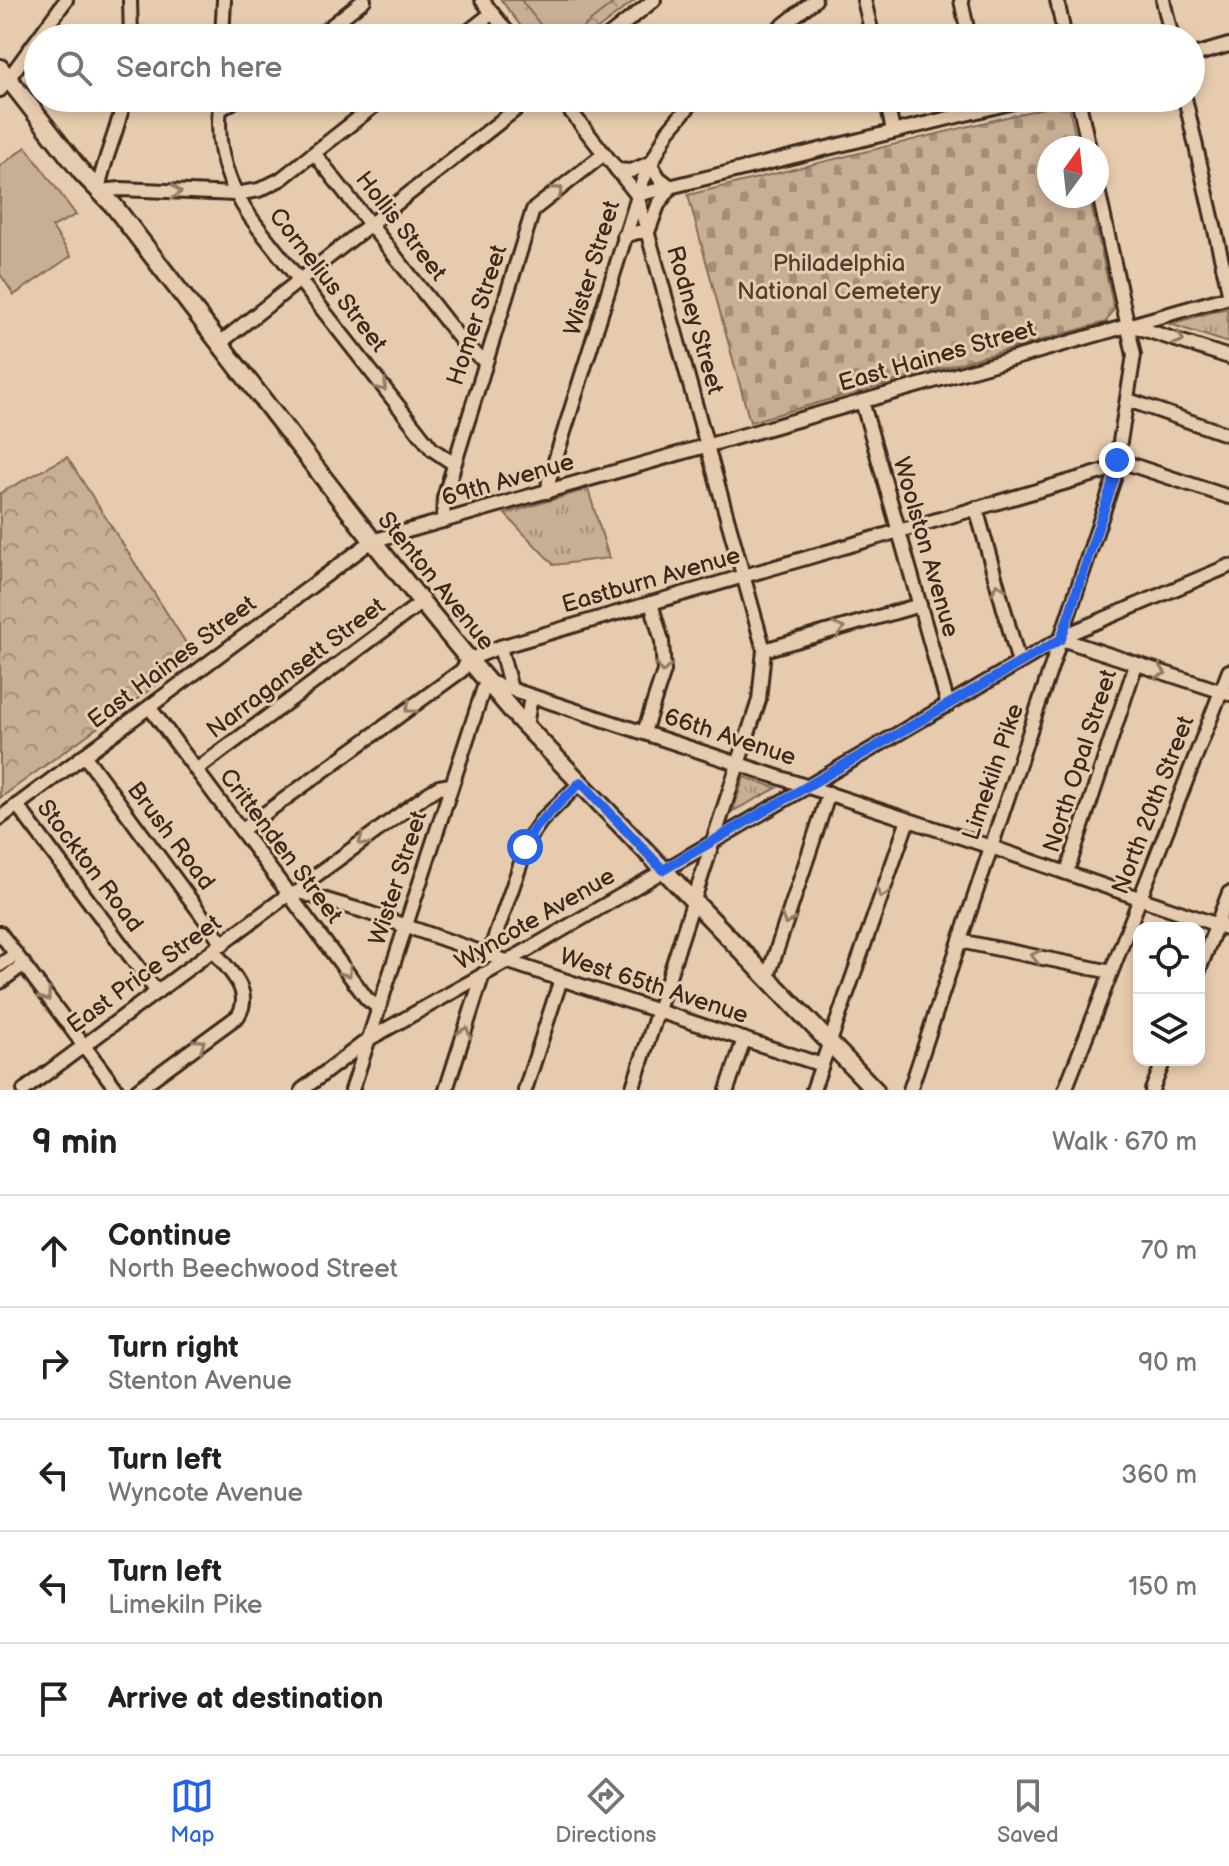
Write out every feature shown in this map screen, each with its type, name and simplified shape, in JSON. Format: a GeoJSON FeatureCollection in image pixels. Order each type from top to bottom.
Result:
{"type":"FeatureCollection","features":[{"type":"Feature","properties":{"kind":"main road","name":"Stenton Avenue"},"geometry":{"type":"LineString","coordinates":[[3,79],[24,104]]}},
{"type":"Feature","properties":{"kind":"main road","name":"Stenton Avenue"},"geometry":{"type":"LineString","coordinates":[[31,112],[114,206],[372,541],[486,681],[875,1090]]}},
{"type":"Feature","properties":{"kind":"street"},"geometry":{"type":"LineString","coordinates":[[47,24],[66,0]]}},
{"type":"Feature","properties":{"kind":"street"},"geometry":{"type":"LineString","coordinates":[[130,0],[131,24]]}},
{"type":"Feature","properties":{"kind":"street"},"geometry":{"type":"LineString","coordinates":[[223,24],[224,0]]}},
{"type":"Feature","properties":{"kind":"street"},"geometry":{"type":"LineString","coordinates":[[334,24],[364,0]]}},
{"type":"Feature","properties":{"kind":"street"},"geometry":{"type":"LineString","coordinates":[[482,0],[501,24]]}},
{"type":"Feature","properties":{"kind":"street"},"geometry":{"type":"LineString","coordinates":[[624,24],[654,0]]}},
{"type":"Feature","properties":{"kind":"street"},"geometry":{"type":"LineString","coordinates":[[785,24],[815,0]]}},
{"type":"Feature","properties":{"kind":"street"},"geometry":{"type":"LineString","coordinates":[[864,0],[870,24]]}},
{"type":"Feature","properties":{"kind":"street"},"geometry":{"type":"LineString","coordinates":[[961,0],[966,24]]}},
{"type":"Feature","properties":{"kind":"street"},"geometry":{"type":"LineString","coordinates":[[1057,0],[1062,24]]}},
{"type":"Feature","properties":{"kind":"street"},"geometry":{"type":"LineString","coordinates":[[1163,0],[1169,24]]}},
{"type":"Feature","properties":{"kind":"street"},"geometry":{"type":"LineString","coordinates":[[478,24],[492,13]]}},
{"type":"Feature","properties":{"kind":"street"},"geometry":{"type":"LineString","coordinates":[[1205,52],[1229,45]]}},
{"type":"Feature","properties":{"kind":"street"},"geometry":{"type":"LineString","coordinates":[[3,79],[24,53]]}},
{"type":"Feature","properties":{"kind":"street"},"geometry":{"type":"LineString","coordinates":[[120,112],[98,191],[248,193],[271,185],[366,112]]}},
{"type":"Feature","properties":{"kind":"street","name":"Cornelius Street"},"geometry":{"type":"LineString","coordinates":[[220,112],[220,142],[235,194],[299,281],[432,449],[454,464]]}},
{"type":"Feature","properties":{"kind":"street"},"geometry":{"type":"LineString","coordinates":[[220,343],[512,112]]}},
{"type":"Feature","properties":{"kind":"street","name":"Rodney Street"},"geometry":{"type":"LineString","coordinates":[[571,112],[637,195],[764,650],[759,700],[632,1090]]}},
{"type":"Feature","properties":{"kind":"street","name":"Wister Street"},"geometry":{"type":"LineString","coordinates":[[548,492],[549,480],[637,195],[668,131],[684,112]]}},
{"type":"Feature","properties":{"kind":"street"},"geometry":{"type":"LineString","coordinates":[[889,112],[893,131]]}},
{"type":"Feature","properties":{"kind":"street"},"geometry":{"type":"LineString","coordinates":[[637,195],[893,131],[955,112]]}},
{"type":"Feature","properties":{"kind":"street"},"geometry":{"type":"LineString","coordinates":[[1081,112],[1086,136]]}},
{"type":"Feature","properties":{"kind":"street"},"geometry":{"type":"LineString","coordinates":[[1127,324],[1229,295],[1188,112]]}},
{"type":"Feature","properties":{"kind":"street","name":"Hollis Street"},"geometry":{"type":"LineString","coordinates":[[314,153],[464,344],[485,362]]}},
{"type":"Feature","properties":{"kind":"street","name":"Homer Street"},"geometry":{"type":"LineString","coordinates":[[443,521],[444,498],[533,210],[604,154]]}},
{"type":"Feature","properties":{"kind":"street"},"geometry":{"type":"LineString","coordinates":[[617,170],[631,171],[650,163],[654,173],[671,187]]}},
{"type":"Feature","properties":{"kind":"street"},"geometry":{"type":"LineString","coordinates":[[624,236],[648,232],[658,205],[671,187]]}},
{"type":"Feature","properties":{"kind":"street","name":"Limekiln Pike"},"geometry":{"type":"LineString","coordinates":[[910,1090],[1114,479],[1134,355],[1102,208]]}},
{"type":"Feature","properties":{"kind":"street"},"geometry":{"type":"LineString","coordinates":[[1127,324],[1229,357]]}},
{"type":"Feature","properties":{"kind":"street","name":"East Haines Street"},"geometry":{"type":"LineString","coordinates":[[656,461],[1127,324]]}},
{"type":"Feature","properties":{"kind":"street"},"geometry":{"type":"LineString","coordinates":[[1128,400],[1229,435]]}},
{"type":"Feature","properties":{"kind":"street","name":"Woolston Avenue"},"geometry":{"type":"LineString","coordinates":[[862,401],[948,705]]}},
{"type":"Feature","properties":{"kind":"street"},"geometry":{"type":"LineString","coordinates":[[1117,460],[1229,497]]}},
{"type":"Feature","properties":{"kind":"street","name":"Eastburn Avenue"},"geometry":{"type":"LineString","coordinates":[[242,830],[461,671],[470,659],[500,647],[1105,471],[1117,460]]}},
{"type":"Feature","properties":{"kind":"street","name":"69th Avenue"},"geometry":{"type":"LineString","coordinates":[[372,541],[656,461]]}},
{"type":"Feature","properties":{"kind":"street"},"geometry":{"type":"LineString","coordinates":[[976,508],[1019,663]]}},
{"type":"Feature","properties":{"kind":"street","name":"East Haines Street"},"geometry":{"type":"LineString","coordinates":[[0,818],[372,541]]}},
{"type":"Feature","properties":{"kind":"street","name":"Wyncote Avenue"},"geometry":{"type":"LineString","coordinates":[[311,1089],[369,1039],[1061,639],[1229,566]]}},
{"type":"Feature","properties":{"kind":"street","name":"Narragansett Street"},"geometry":{"type":"LineString","coordinates":[[196,770],[422,602]]}},
{"type":"Feature","properties":{"kind":"street"},"geometry":{"type":"LineString","coordinates":[[644,732],[664,671],[662,641],[651,603]]}},
{"type":"Feature","properties":{"kind":"street"},"geometry":{"type":"LineString","coordinates":[[764,650],[920,605]]}},
{"type":"Feature","properties":{"kind":"street"},"geometry":{"type":"LineString","coordinates":[[1061,639],[1225,693]]}},
{"type":"Feature","properties":{"kind":"street"},"geometry":{"type":"LineString","coordinates":[[500,647],[511,689]]}},
{"type":"Feature","properties":{"kind":"street","name":"North Opal Street"},"geometry":{"type":"LineString","coordinates":[[1067,872],[1136,664]]}},
{"type":"Feature","properties":{"kind":"street","name":"North 20th Street"},"geometry":{"type":"LineString","coordinates":[[1065,1090],[1225,693],[1229,671]]}},
{"type":"Feature","properties":{"kind":"street","name":"Wister Street"},"geometry":{"type":"LineString","coordinates":[[352,1090],[486,681]]}},
{"type":"Feature","properties":{"kind":"street","name":"66th Avenue"},"geometry":{"type":"LineString","coordinates":[[486,681],[1223,926]]}},
{"type":"Feature","properties":{"kind":"street"},"geometry":{"type":"LineString","coordinates":[[526,726],[527,710],[536,698]]}},
{"type":"Feature","properties":{"kind":"street","name":"Crittenden Street"},"geometry":{"type":"LineString","coordinates":[[150,708],[294,893],[367,999],[379,1008]]}},
{"type":"Feature","properties":{"kind":"street","name":"Brush Road"},"geometry":{"type":"LineString","coordinates":[[84,755],[219,947],[243,990],[244,1008],[238,1016],[137,1090]]}},
{"type":"Feature","properties":{"kind":"street"},"geometry":{"type":"LineString","coordinates":[[489,954],[530,837],[541,821],[581,782]]}},
{"type":"Feature","properties":{"kind":"street","name":"East Price Street"},"geometry":{"type":"LineString","coordinates":[[24,1090],[429,793],[451,785]]}},
{"type":"Feature","properties":{"kind":"street"},"geometry":{"type":"LineString","coordinates":[[768,976],[829,793]]}},
{"type":"Feature","properties":{"kind":"street","name":"Stockton Road"},"geometry":{"type":"LineString","coordinates":[[17,805],[157,992]]}},
{"type":"Feature","properties":{"kind":"street"},"geometry":{"type":"LineString","coordinates":[[813,1090],[908,820]]}},
{"type":"Feature","properties":{"kind":"street","name":"West 65th Avenue"},"geometry":{"type":"LineString","coordinates":[[294,893],[406,926],[822,1065]]}},
{"type":"Feature","properties":{"kind":"street"},"geometry":{"type":"LineString","coordinates":[[1205,959],[1223,926],[1229,893]]}},
{"type":"Feature","properties":{"kind":"street"},"geometry":{"type":"LineString","coordinates":[[0,933],[117,1090]]}},
{"type":"Feature","properties":{"kind":"street"},"geometry":{"type":"LineString","coordinates":[[960,941],[1111,972]]}},
{"type":"Feature","properties":{"kind":"street"},"geometry":{"type":"LineString","coordinates":[[0,965],[20,959]]}},
{"type":"Feature","properties":{"kind":"street"},"geometry":{"type":"LineString","coordinates":[[0,982],[20,959]]}},
{"type":"Feature","properties":{"kind":"street"},"geometry":{"type":"LineString","coordinates":[[446,1090],[483,974]]}},
{"type":"Feature","properties":{"kind":"street"},"geometry":{"type":"LineString","coordinates":[[525,1090],[561,979]]}},
{"type":"Feature","properties":{"kind":"street"},"geometry":{"type":"LineString","coordinates":[[727,1090],[744,1039]]}},
{"type":"Feature","properties":{"kind":"street"},"geometry":{"type":"LineString","coordinates":[[1152,1090],[1162,1066]]}},
{"type":"Feature","properties":{"kind":"green space"},"geometry":{"type":"Polygon","coordinates":[[[501,0],[635,0],[604,24],[519,24],[501,0]]]}},
{"type":"Feature","properties":{"kind":"green space"},"geometry":{"type":"Polygon","coordinates":[[[521,0],[616,0],[587,24],[540,24],[521,0]]]}},
{"type":"Feature","properties":{"kind":"green space","name":"Philadelphia National Cemetery"},"geometry":{"type":"Polygon","coordinates":[[[1027,112],[1070,112],[1075,136],[1037,136],[1037,208],[1092,208],[1114,309],[1106,322],[750,422],[688,195],[1027,112]]]}},
{"type":"Feature","properties":{"kind":"green space"},"geometry":{"type":"Polygon","coordinates":[[[26,147],[76,215],[52,227],[71,256],[14,295],[0,274],[0,166],[26,147]]]}},
{"type":"Feature","properties":{"kind":"green space"},"geometry":{"type":"Polygon","coordinates":[[[1227,308],[1229,343],[1170,324],[1227,308]]]}},
{"type":"Feature","properties":{"kind":"green space"},"geometry":{"type":"Polygon","coordinates":[[[67,457],[195,657],[0,798],[0,493],[67,457]]]}},
{"type":"Feature","properties":{"kind":"green space"},"geometry":{"type":"Polygon","coordinates":[[[588,489],[609,558],[554,565],[505,514],[588,489]]]}},
{"type":"Feature","properties":{"kind":"green space"},"geometry":{"type":"Polygon","coordinates":[[[744,777],[777,788],[733,811],[744,777]]]}},
{"type":"Feature","properties":{"kind":"route"},"geometry":{"type":"LineString","coordinates":[[525,847],[535,827],[581,782],[663,870],[1061,639],[1114,479],[1117,460]]}}]}
